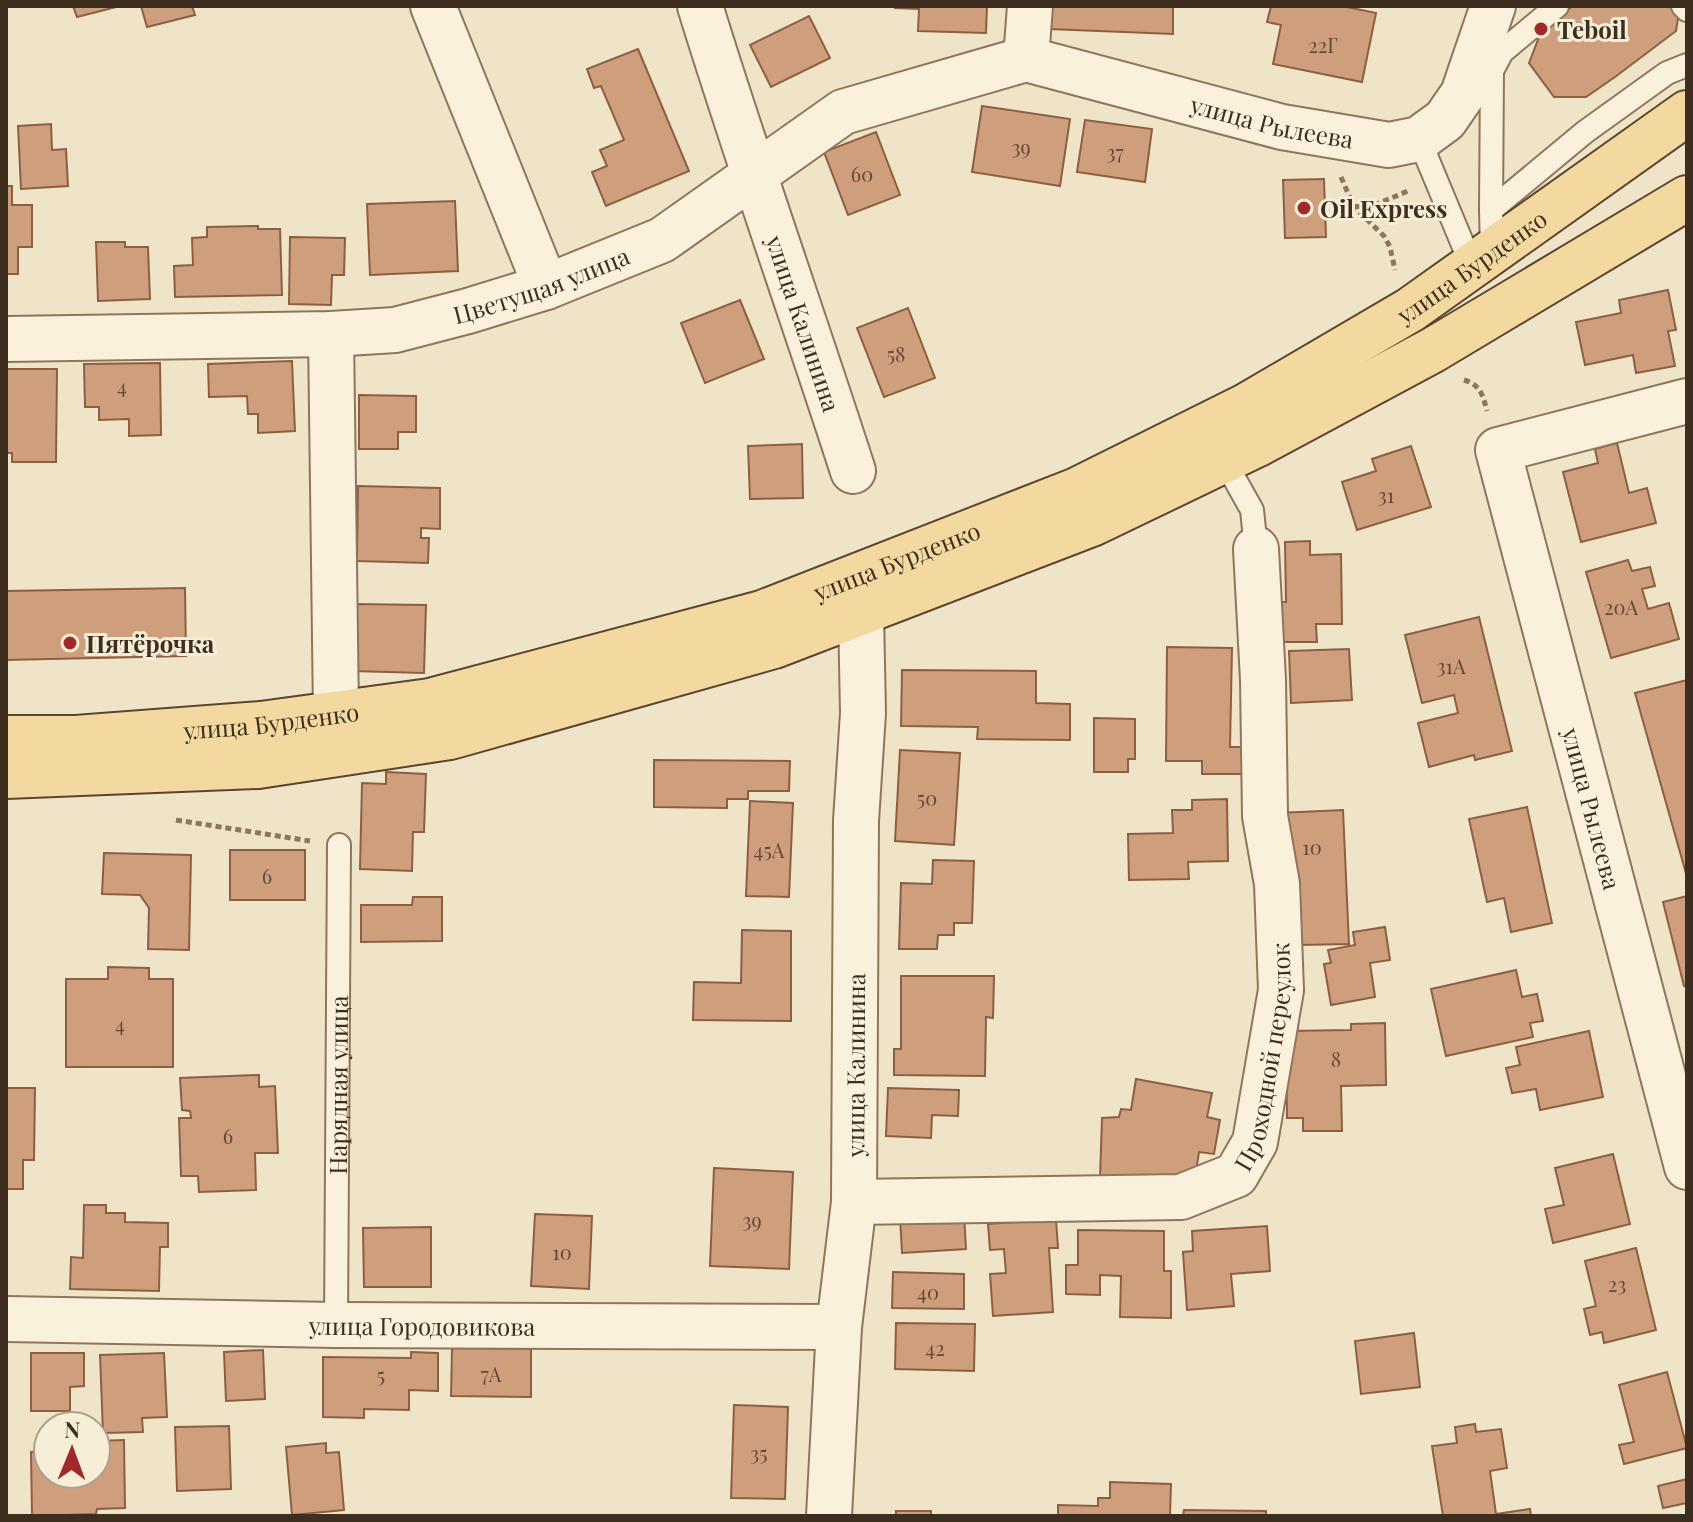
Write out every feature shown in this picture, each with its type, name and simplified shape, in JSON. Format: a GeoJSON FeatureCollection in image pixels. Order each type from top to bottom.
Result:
{"type":"FeatureCollection","features":[{"type":"Feature","properties":{"kind":"main road","name":"улица Бурденко"},"geometry":{"type":"LineString","coordinates":[[6,738],[122,735],[261,724],[430,701],[762,613],[1077,490],[1246,406],[1410,310],[1485,241],[1687,113]]}},
{"type":"Feature","properties":{"kind":"main road","name":"улица Бурденко"},"geometry":{"type":"LineString","coordinates":[[6,776],[258,766],[450,737],[774,646],[1094,523],[1224,460],[1433,350],[1687,198]]}},
{"type":"Feature","properties":{"kind":"street"},"geometry":{"type":"LineString","coordinates":[[433,6],[546,287]]}},
{"type":"Feature","properties":{"kind":"street","name":"улица Калинина"},"geometry":{"type":"LineString","coordinates":[[700,6],[753,176],[808,329],[853,471]]}},
{"type":"Feature","properties":{"kind":"street"},"geometry":{"type":"LineString","coordinates":[[1026,59],[1030,6]]}},
{"type":"Feature","properties":{"kind":"street"},"geometry":{"type":"LineString","coordinates":[[1427,159],[1445,120],[1463,94],[1493,6]]}},
{"type":"Feature","properties":{"kind":"street","name":"Цветущая улица"},"geometry":{"type":"LineString","coordinates":[[6,339],[331,334],[395,330],[546,287],[662,240],[843,112],[1026,59]]}},
{"type":"Feature","properties":{"kind":"street","name":"улица Рылеева"},"geometry":{"type":"LineString","coordinates":[[1026,59],[1282,127],[1389,145],[1427,159]]}},
{"type":"Feature","properties":{"kind":"street"},"geometry":{"type":"LineString","coordinates":[[331,334],[336,714]]}},
{"type":"Feature","properties":{"kind":"street"},"geometry":{"type":"LineString","coordinates":[[1498,450],[1687,401]]}},
{"type":"Feature","properties":{"kind":"street","name":"улица Рылеева"},"geometry":{"type":"LineString","coordinates":[[1498,450],[1687,1167]]}},
{"type":"Feature","properties":{"kind":"street","name":"Проходной переулок"},"geometry":{"type":"LineString","coordinates":[[854,1202],[1181,1197],[1236,1175],[1255,1142],[1281,990],[1277,884],[1265,816],[1263,680],[1256,549]]}},
{"type":"Feature","properties":{"kind":"street","name":"улица Калинина"},"geometry":{"type":"LineString","coordinates":[[829,1516],[839,1327],[854,1202],[855,837],[863,713],[861,613]]}},
{"type":"Feature","properties":{"kind":"street","name":"улица Городовикова"},"geometry":{"type":"LineString","coordinates":[[6,1319],[336,1325],[839,1327]]}},
{"type":"Feature","properties":{"kind":"lane"},"geometry":{"type":"LineString","coordinates":[[1485,241],[1492,71],[1502,52],[1557,6]]}},
{"type":"Feature","properties":{"kind":"lane"},"geometry":{"type":"LineString","coordinates":[[1485,241],[1585,132],[1667,73],[1687,65]]}},
{"type":"Feature","properties":{"kind":"lane"},"geometry":{"type":"LineString","coordinates":[[1427,159],[1485,241]]}},
{"type":"Feature","properties":{"kind":"lane"},"geometry":{"type":"LineString","coordinates":[[1224,460],[1252,510],[1256,549]]}},
{"type":"Feature","properties":{"kind":"lane","name":"Нарядная улица"},"geometry":{"type":"LineString","coordinates":[[336,1325],[339,845]]}},
{"type":"Feature","properties":{"kind":"path"},"geometry":{"type":"LineString","coordinates":[[1323,134],[1354,207],[1384,236],[1390,247],[1398,282]]}},
{"type":"Feature","properties":{"kind":"path"},"geometry":{"type":"LineString","coordinates":[[1354,207],[1392,199],[1427,159]]}},
{"type":"Feature","properties":{"kind":"path"},"geometry":{"type":"LineString","coordinates":[[1460,379],[1473,383],[1482,391],[1498,450]]}},
{"type":"Feature","properties":{"kind":"path"},"geometry":{"type":"LineString","coordinates":[[176,820],[339,845]]}},
{"type":"Feature","properties":{"kind":"building"},"geometry":{"type":"Polygon","coordinates":[[[73,6],[120,6],[77,17],[73,6]]]}},
{"type":"Feature","properties":{"kind":"building"},"geometry":{"type":"Polygon","coordinates":[[[141,6],[192,6],[195,15],[147,27],[141,6]]]}},
{"type":"Feature","properties":{"kind":"building"},"geometry":{"type":"Polygon","coordinates":[[[895,6],[987,6],[986,33],[918,31],[919,9],[895,6]]]}},
{"type":"Feature","properties":{"kind":"building"},"geometry":{"type":"Polygon","coordinates":[[[1050,6],[1173,7],[1173,34],[1049,29],[1050,6]]]}},
{"type":"Feature","properties":{"kind":"building"},"geometry":{"type":"Polygon","coordinates":[[[1271,6],[1342,6],[1376,13],[1362,82],[1273,64],[1281,25],[1267,22],[1271,6]]]}},
{"type":"Feature","properties":{"kind":"building"},"geometry":{"type":"Polygon","coordinates":[[[1573,6],[1680,6],[1676,31],[1615,77],[1586,97],[1554,97],[1529,63],[1543,27],[1573,6]]]}},
{"type":"Feature","properties":{"kind":"building"},"geometry":{"type":"Polygon","coordinates":[[[809,16],[830,58],[771,87],[750,45],[809,16]]]}},
{"type":"Feature","properties":{"kind":"building"},"geometry":{"type":"Polygon","coordinates":[[[638,49],[689,171],[606,206],[592,172],[607,166],[600,150],[624,140],[601,86],[594,88],[587,69],[638,49]]]}},
{"type":"Feature","properties":{"kind":"building"},"geometry":{"type":"Polygon","coordinates":[[[982,106],[1070,119],[1060,186],[972,172],[982,106]]]}},
{"type":"Feature","properties":{"kind":"building"},"geometry":{"type":"Polygon","coordinates":[[[1085,120],[1152,129],[1145,182],[1077,172],[1085,120]]]}},
{"type":"Feature","properties":{"kind":"building"},"geometry":{"type":"Polygon","coordinates":[[[51,124],[52,150],[66,149],[68,186],[21,189],[18,126],[51,124]]]}},
{"type":"Feature","properties":{"kind":"building"},"geometry":{"type":"Polygon","coordinates":[[[876,132],[900,195],[848,215],[824,152],[876,132]]]}},
{"type":"Feature","properties":{"kind":"building"},"geometry":{"type":"Polygon","coordinates":[[[1324,179],[1326,237],[1285,238],[1283,180],[1324,179]]]}},
{"type":"Feature","properties":{"kind":"building"},"geometry":{"type":"Polygon","coordinates":[[[6,186],[12,186],[12,205],[32,205],[32,247],[18,247],[18,274],[6,274],[6,186]]]}},
{"type":"Feature","properties":{"kind":"building"},"geometry":{"type":"Polygon","coordinates":[[[455,201],[458,271],[370,275],[367,204],[455,201]]]}},
{"type":"Feature","properties":{"kind":"building"},"geometry":{"type":"Polygon","coordinates":[[[258,226],[258,229],[280,229],[282,295],[175,297],[174,266],[193,265],[192,238],[207,237],[207,227],[258,226]]]}},
{"type":"Feature","properties":{"kind":"building"},"geometry":{"type":"Polygon","coordinates":[[[290,237],[345,238],[344,275],[332,275],[331,305],[289,304],[290,237]]]}},
{"type":"Feature","properties":{"kind":"building"},"geometry":{"type":"Polygon","coordinates":[[[96,242],[125,242],[125,247],[148,247],[150,299],[98,301],[96,242]]]}},
{"type":"Feature","properties":{"kind":"building"},"geometry":{"type":"Polygon","coordinates":[[[1668,290],[1676,330],[1668,331],[1675,366],[1636,373],[1633,355],[1585,365],[1576,322],[1621,313],[1619,300],[1668,290]]]}},
{"type":"Feature","properties":{"kind":"building"},"geometry":{"type":"Polygon","coordinates":[[[740,300],[764,359],[705,383],[681,323],[740,300]]]}},
{"type":"Feature","properties":{"kind":"building"},"geometry":{"type":"Polygon","coordinates":[[[908,308],[935,378],[884,397],[857,328],[908,308]]]}},
{"type":"Feature","properties":{"kind":"building"},"geometry":{"type":"Polygon","coordinates":[[[292,361],[295,431],[258,433],[258,414],[248,414],[247,396],[209,397],[208,364],[292,361]]]}},
{"type":"Feature","properties":{"kind":"building"},"geometry":{"type":"Polygon","coordinates":[[[160,363],[161,435],[129,436],[129,419],[99,420],[99,407],[85,407],[84,364],[160,363]]]}},
{"type":"Feature","properties":{"kind":"building"},"geometry":{"type":"Polygon","coordinates":[[[6,369],[57,369],[56,462],[12,462],[12,453],[6,453],[6,369]]]}},
{"type":"Feature","properties":{"kind":"building"},"geometry":{"type":"Polygon","coordinates":[[[359,395],[416,396],[416,432],[398,432],[398,449],[359,449],[359,395]]]}},
{"type":"Feature","properties":{"kind":"building"},"geometry":{"type":"Polygon","coordinates":[[[1617,443],[1629,493],[1647,488],[1656,523],[1581,542],[1563,472],[1598,463],[1595,449],[1617,443]]]}},
{"type":"Feature","properties":{"kind":"building"},"geometry":{"type":"Polygon","coordinates":[[[802,444],[803,498],[750,499],[748,446],[802,444]]]}},
{"type":"Feature","properties":{"kind":"building"},"geometry":{"type":"Polygon","coordinates":[[[1411,446],[1431,507],[1357,530],[1342,482],[1376,471],[1372,459],[1411,446]]]}},
{"type":"Feature","properties":{"kind":"building"},"geometry":{"type":"Polygon","coordinates":[[[358,486],[440,488],[440,529],[421,528],[421,538],[429,538],[428,563],[357,561],[358,486]]]}},
{"type":"Feature","properties":{"kind":"building"},"geometry":{"type":"Polygon","coordinates":[[[1310,541],[1310,555],[1341,554],[1342,624],[1316,624],[1317,642],[1276,642],[1275,602],[1286,602],[1285,542],[1310,541]]]}},
{"type":"Feature","properties":{"kind":"building"},"geometry":{"type":"Polygon","coordinates":[[[1628,560],[1632,571],[1650,567],[1655,586],[1642,589],[1648,609],[1669,603],[1679,639],[1611,658],[1586,572],[1628,560]]]}},
{"type":"Feature","properties":{"kind":"building"},"geometry":{"type":"Polygon","coordinates":[[[185,588],[186,656],[6,660],[6,591],[185,588]]]}},
{"type":"Feature","properties":{"kind":"building"},"geometry":{"type":"Polygon","coordinates":[[[353,604],[426,605],[424,673],[352,671],[353,604]]]}},
{"type":"Feature","properties":{"kind":"building"},"geometry":{"type":"Polygon","coordinates":[[[1479,617],[1512,751],[1475,760],[1474,755],[1429,767],[1418,723],[1458,713],[1454,695],[1422,703],[1405,635],[1479,617]]]}},
{"type":"Feature","properties":{"kind":"building"},"geometry":{"type":"Polygon","coordinates":[[[1167,647],[1232,648],[1230,747],[1244,747],[1244,774],[1202,774],[1202,761],[1166,761],[1167,647]]]}},
{"type":"Feature","properties":{"kind":"building"},"geometry":{"type":"Polygon","coordinates":[[[1349,649],[1352,700],[1291,703],[1289,651],[1349,649]]]}},
{"type":"Feature","properties":{"kind":"building"},"geometry":{"type":"Polygon","coordinates":[[[902,670],[1036,671],[1036,703],[1070,704],[1070,740],[977,739],[978,727],[901,726],[902,670]]]}},
{"type":"Feature","properties":{"kind":"building"},"geometry":{"type":"Polygon","coordinates":[[[1687,680],[1687,877],[1635,693],[1687,680]]]}},
{"type":"Feature","properties":{"kind":"building"},"geometry":{"type":"Polygon","coordinates":[[[1094,718],[1135,719],[1135,759],[1128,759],[1128,772],[1094,772],[1094,718]]]}},
{"type":"Feature","properties":{"kind":"building"},"geometry":{"type":"Polygon","coordinates":[[[900,750],[960,753],[954,845],[895,841],[900,750]]]}},
{"type":"Feature","properties":{"kind":"building"},"geometry":{"type":"Polygon","coordinates":[[[654,760],[790,761],[789,791],[748,791],[748,799],[727,799],[727,808],[654,807],[654,760]]]}},
{"type":"Feature","properties":{"kind":"building"},"geometry":{"type":"Polygon","coordinates":[[[386,772],[426,774],[424,832],[413,832],[412,871],[360,869],[362,783],[386,784],[386,772]]]}},
{"type":"Feature","properties":{"kind":"building"},"geometry":{"type":"Polygon","coordinates":[[[1227,799],[1228,861],[1188,862],[1189,879],[1129,880],[1128,834],[1173,833],[1172,810],[1192,810],[1192,800],[1227,799]]]}},
{"type":"Feature","properties":{"kind":"building"},"geometry":{"type":"Polygon","coordinates":[[[750,801],[793,803],[789,897],[746,896],[750,801]]]}},
{"type":"Feature","properties":{"kind":"building"},"geometry":{"type":"Polygon","coordinates":[[[1527,807],[1552,923],[1511,932],[1504,898],[1487,902],[1469,819],[1527,807]]]}},
{"type":"Feature","properties":{"kind":"building"},"geometry":{"type":"Polygon","coordinates":[[[1343,810],[1349,944],[1299,945],[1278,813],[1343,810]]]}},
{"type":"Feature","properties":{"kind":"building"},"geometry":{"type":"Polygon","coordinates":[[[230,850],[305,850],[305,900],[230,900],[230,850]]]}},
{"type":"Feature","properties":{"kind":"building"},"geometry":{"type":"Polygon","coordinates":[[[104,853],[191,855],[189,950],[148,949],[149,908],[140,895],[102,894],[104,853]]]}},
{"type":"Feature","properties":{"kind":"building"},"geometry":{"type":"Polygon","coordinates":[[[933,860],[974,861],[972,923],[954,923],[954,935],[938,935],[937,949],[899,949],[901,883],[932,884],[933,860]]]}},
{"type":"Feature","properties":{"kind":"building"},"geometry":{"type":"Polygon","coordinates":[[[1687,896],[1687,985],[1684,986],[1663,902],[1687,896]]]}},
{"type":"Feature","properties":{"kind":"building"},"geometry":{"type":"Polygon","coordinates":[[[413,897],[442,897],[442,941],[361,942],[361,905],[412,905],[413,897]]]}},
{"type":"Feature","properties":{"kind":"building"},"geometry":{"type":"Polygon","coordinates":[[[1385,927],[1390,960],[1370,963],[1375,997],[1331,1005],[1324,964],[1331,963],[1328,950],[1355,945],[1353,932],[1385,927]]]}},
{"type":"Feature","properties":{"kind":"building"},"geometry":{"type":"Polygon","coordinates":[[[742,930],[791,931],[791,1021],[693,1020],[694,982],[741,983],[742,930]]]}},
{"type":"Feature","properties":{"kind":"building"},"geometry":{"type":"Polygon","coordinates":[[[108,967],[149,968],[149,979],[173,979],[173,1067],[66,1067],[66,979],[108,979],[108,967]]]}},
{"type":"Feature","properties":{"kind":"building"},"geometry":{"type":"Polygon","coordinates":[[[1516,970],[1522,997],[1537,994],[1543,1021],[1530,1023],[1533,1037],[1446,1056],[1431,989],[1516,970]]]}},
{"type":"Feature","properties":{"kind":"building"},"geometry":{"type":"Polygon","coordinates":[[[901,976],[994,976],[993,1018],[986,1017],[985,1076],[894,1075],[894,1049],[901,1049],[901,976]]]}},
{"type":"Feature","properties":{"kind":"building"},"geometry":{"type":"Polygon","coordinates":[[[1385,1023],[1386,1085],[1341,1086],[1342,1131],[1303,1131],[1303,1118],[1287,1118],[1286,1031],[1351,1030],[1351,1024],[1385,1023]]]}},
{"type":"Feature","properties":{"kind":"building"},"geometry":{"type":"Polygon","coordinates":[[[1589,1031],[1603,1097],[1540,1110],[1536,1089],[1512,1093],[1506,1068],[1520,1065],[1516,1047],[1589,1031]]]}},
{"type":"Feature","properties":{"kind":"building"},"geometry":{"type":"Polygon","coordinates":[[[259,1075],[259,1087],[275,1086],[278,1153],[255,1153],[256,1190],[199,1192],[198,1176],[181,1176],[179,1118],[191,1118],[190,1111],[182,1110],[180,1078],[259,1075]]]}},
{"type":"Feature","properties":{"kind":"building"},"geometry":{"type":"Polygon","coordinates":[[[1136,1079],[1212,1093],[1207,1117],[1220,1120],[1214,1154],[1199,1152],[1195,1178],[1100,1178],[1102,1118],[1119,1117],[1121,1109],[1131,1110],[1136,1079]]]}},
{"type":"Feature","properties":{"kind":"building"},"geometry":{"type":"Polygon","coordinates":[[[6,1088],[35,1088],[34,1160],[23,1160],[23,1189],[6,1189],[6,1088]]]}},
{"type":"Feature","properties":{"kind":"building"},"geometry":{"type":"Polygon","coordinates":[[[888,1088],[959,1090],[958,1116],[932,1115],[931,1138],[886,1136],[888,1088]]]}},
{"type":"Feature","properties":{"kind":"building"},"geometry":{"type":"Polygon","coordinates":[[[1613,1154],[1630,1224],[1553,1243],[1545,1209],[1564,1205],[1555,1168],[1613,1154]]]}},
{"type":"Feature","properties":{"kind":"building"},"geometry":{"type":"Polygon","coordinates":[[[714,1168],[793,1172],[789,1269],[710,1266],[714,1168]]]}},
{"type":"Feature","properties":{"kind":"building"},"geometry":{"type":"Polygon","coordinates":[[[84,1205],[106,1205],[106,1213],[125,1213],[125,1222],[168,1223],[168,1247],[160,1247],[159,1291],[70,1289],[71,1257],[83,1258],[84,1205]]]}},
{"type":"Feature","properties":{"kind":"building"},"geometry":{"type":"Polygon","coordinates":[[[535,1214],[592,1216],[589,1289],[531,1286],[535,1214]]]}},
{"type":"Feature","properties":{"kind":"building"},"geometry":{"type":"Polygon","coordinates":[[[964,1214],[966,1249],[902,1253],[900,1217],[964,1214]]]}},
{"type":"Feature","properties":{"kind":"building"},"geometry":{"type":"Polygon","coordinates":[[[1056,1219],[1058,1248],[1049,1248],[1053,1312],[993,1316],[990,1274],[1006,1273],[1004,1249],[990,1250],[988,1224],[1056,1219]]]}},
{"type":"Feature","properties":{"kind":"building"},"geometry":{"type":"Polygon","coordinates":[[[1267,1226],[1270,1271],[1231,1274],[1234,1306],[1187,1310],[1183,1252],[1193,1251],[1192,1231],[1267,1226]]]}},
{"type":"Feature","properties":{"kind":"building"},"geometry":{"type":"Polygon","coordinates":[[[431,1227],[431,1287],[364,1287],[363,1228],[431,1227]]]}},
{"type":"Feature","properties":{"kind":"building"},"geometry":{"type":"Polygon","coordinates":[[[1078,1230],[1164,1231],[1164,1271],[1171,1271],[1171,1318],[1120,1317],[1121,1276],[1100,1275],[1100,1295],[1066,1294],[1066,1265],[1078,1265],[1078,1230]]]}},
{"type":"Feature","properties":{"kind":"building"},"geometry":{"type":"Polygon","coordinates":[[[1636,1248],[1656,1330],[1604,1343],[1602,1332],[1590,1335],[1584,1309],[1596,1306],[1585,1261],[1636,1248]]]}},
{"type":"Feature","properties":{"kind":"building"},"geometry":{"type":"Polygon","coordinates":[[[893,1272],[964,1274],[964,1309],[892,1308],[893,1272]]]}},
{"type":"Feature","properties":{"kind":"building"},"geometry":{"type":"Polygon","coordinates":[[[896,1323],[975,1324],[974,1371],[895,1369],[896,1323]]]}},
{"type":"Feature","properties":{"kind":"building"},"geometry":{"type":"Polygon","coordinates":[[[1414,1333],[1420,1387],[1361,1394],[1355,1341],[1414,1333]]]}},
{"type":"Feature","properties":{"kind":"building"},"geometry":{"type":"Polygon","coordinates":[[[452,1348],[531,1349],[531,1397],[451,1396],[452,1348]]]}},
{"type":"Feature","properties":{"kind":"building"},"geometry":{"type":"Polygon","coordinates":[[[263,1350],[265,1399],[226,1401],[224,1352],[263,1350]]]}},
{"type":"Feature","properties":{"kind":"building"},"geometry":{"type":"Polygon","coordinates":[[[411,1352],[438,1353],[438,1391],[409,1390],[409,1410],[364,1409],[364,1418],[323,1417],[323,1357],[411,1358],[411,1352]]]}},
{"type":"Feature","properties":{"kind":"building"},"geometry":{"type":"Polygon","coordinates":[[[31,1353],[84,1353],[84,1386],[70,1387],[70,1410],[31,1411],[31,1353]]]}},
{"type":"Feature","properties":{"kind":"building"},"geometry":{"type":"Polygon","coordinates":[[[164,1353],[167,1417],[142,1418],[143,1432],[112,1433],[112,1410],[102,1410],[100,1355],[164,1353]]]}},
{"type":"Feature","properties":{"kind":"building"},"geometry":{"type":"Polygon","coordinates":[[[1667,1372],[1687,1448],[1624,1464],[1619,1445],[1634,1442],[1619,1385],[1667,1372]]]}},
{"type":"Feature","properties":{"kind":"building"},"geometry":{"type":"Polygon","coordinates":[[[734,1405],[788,1407],[785,1499],[731,1498],[734,1405]]]}},
{"type":"Feature","properties":{"kind":"building"},"geometry":{"type":"Polygon","coordinates":[[[1475,1424],[1476,1432],[1501,1429],[1507,1468],[1490,1471],[1496,1514],[1530,1509],[1531,1516],[1443,1516],[1432,1446],[1457,1443],[1455,1427],[1475,1424]]]}},
{"type":"Feature","properties":{"kind":"building"},"geometry":{"type":"Polygon","coordinates":[[[229,1426],[231,1489],[177,1491],[175,1427],[229,1426]]]}},
{"type":"Feature","properties":{"kind":"building"},"geometry":{"type":"Polygon","coordinates":[[[112,1440],[124,1440],[125,1508],[97,1509],[96,1514],[32,1516],[31,1452],[32,1490],[112,1490],[112,1440]]]}},
{"type":"Feature","properties":{"kind":"building"},"geometry":{"type":"Polygon","coordinates":[[[326,1443],[326,1453],[339,1452],[344,1510],[292,1515],[286,1447],[326,1443]]]}},
{"type":"Feature","properties":{"kind":"building"},"geometry":{"type":"Polygon","coordinates":[[[1687,1479],[1687,1503],[1663,1508],[1658,1486],[1687,1479]]]}},
{"type":"Feature","properties":{"kind":"building"},"geometry":{"type":"Polygon","coordinates":[[[1110,1482],[1171,1484],[1170,1516],[1058,1516],[1058,1505],[1098,1506],[1098,1498],[1110,1498],[1110,1482]]]}},
{"type":"Feature","properties":{"kind":"building"},"geometry":{"type":"Polygon","coordinates":[[[1184,1510],[1266,1511],[1266,1516],[1183,1516],[1184,1510]]]}},
{"type":"Feature","properties":{"kind":"building"},"geometry":{"type":"Polygon","coordinates":[[[896,1511],[931,1511],[931,1516],[896,1516],[896,1511]]]}},
{"type":"Feature","properties":{"kind":"place","name":"Teboil"},"geometry":{"type":"Point","coordinates":[1541,29]}},
{"type":"Feature","properties":{"kind":"place","name":"Oil Express"},"geometry":{"type":"Point","coordinates":[1304,208]}},
{"type":"Feature","properties":{"kind":"place","name":"Пятёрочка"},"geometry":{"type":"Point","coordinates":[70,643]}}]}
